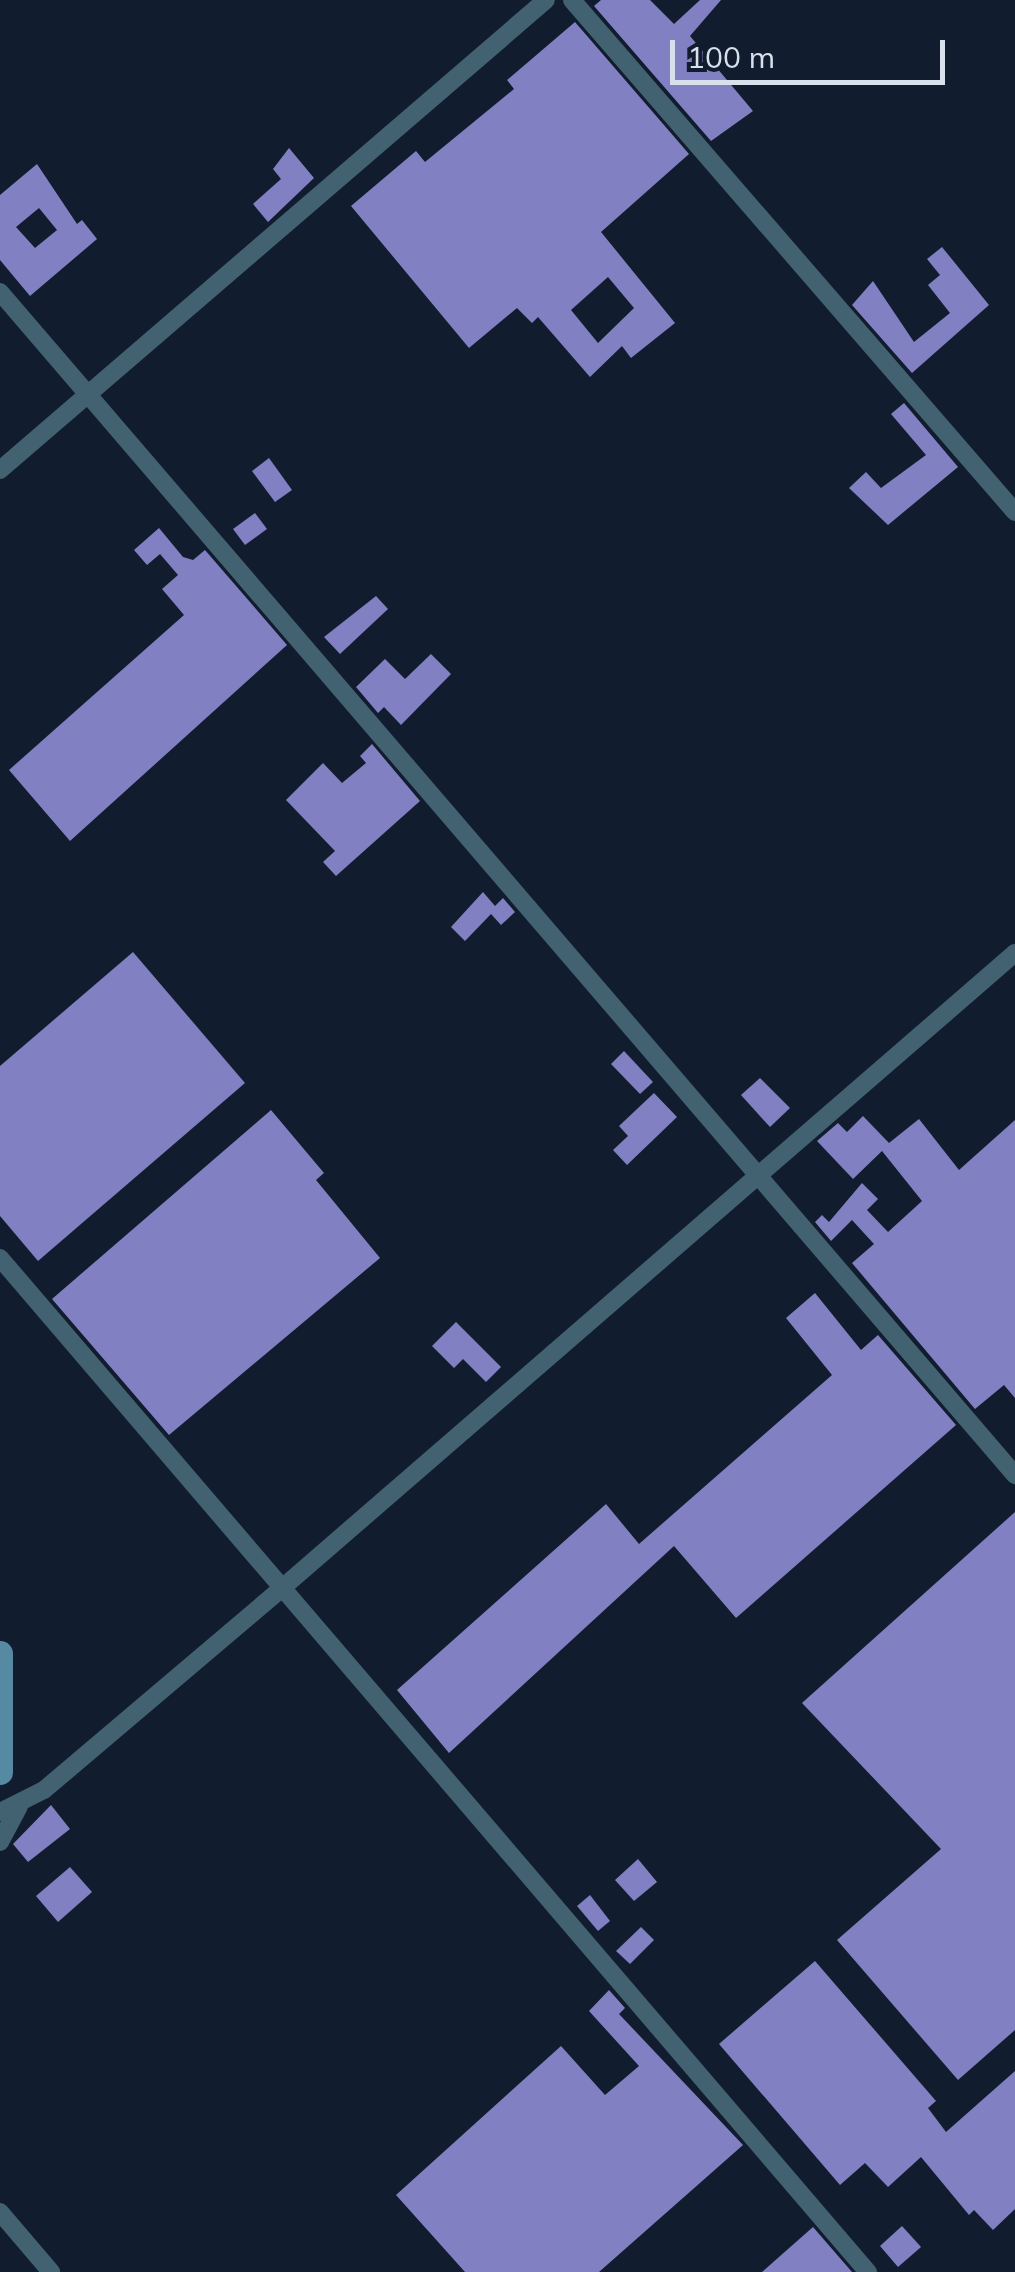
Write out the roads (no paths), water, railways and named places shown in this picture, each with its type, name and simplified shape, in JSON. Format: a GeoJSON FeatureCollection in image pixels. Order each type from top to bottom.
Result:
{"type":"FeatureCollection","features":[{"type":"Feature","properties":{"kind":"main road"},"geometry":{"type":"LineString","coordinates":[[0,1653],[0,1772]]}},
{"type":"Feature","properties":{"kind":"street"},"geometry":{"type":"LineString","coordinates":[[0,470],[546,0]]}},
{"type":"Feature","properties":{"kind":"street"},"geometry":{"type":"LineString","coordinates":[[572,0],[1015,512]]}},
{"type":"Feature","properties":{"kind":"street"},"geometry":{"type":"LineString","coordinates":[[0,292],[1015,1475]]}},
{"type":"Feature","properties":{"kind":"street"},"geometry":{"type":"LineString","coordinates":[[0,1842],[19,1807],[281,1590],[1015,953]]}},
{"type":"Feature","properties":{"kind":"street"},"geometry":{"type":"LineString","coordinates":[[0,1258],[868,2272]]}},
{"type":"Feature","properties":{"kind":"street"},"geometry":{"type":"LineString","coordinates":[[0,1812],[19,1807]]}},
{"type":"Feature","properties":{"kind":"street"},"geometry":{"type":"LineString","coordinates":[[0,2212],[51,2272]]}}]}
